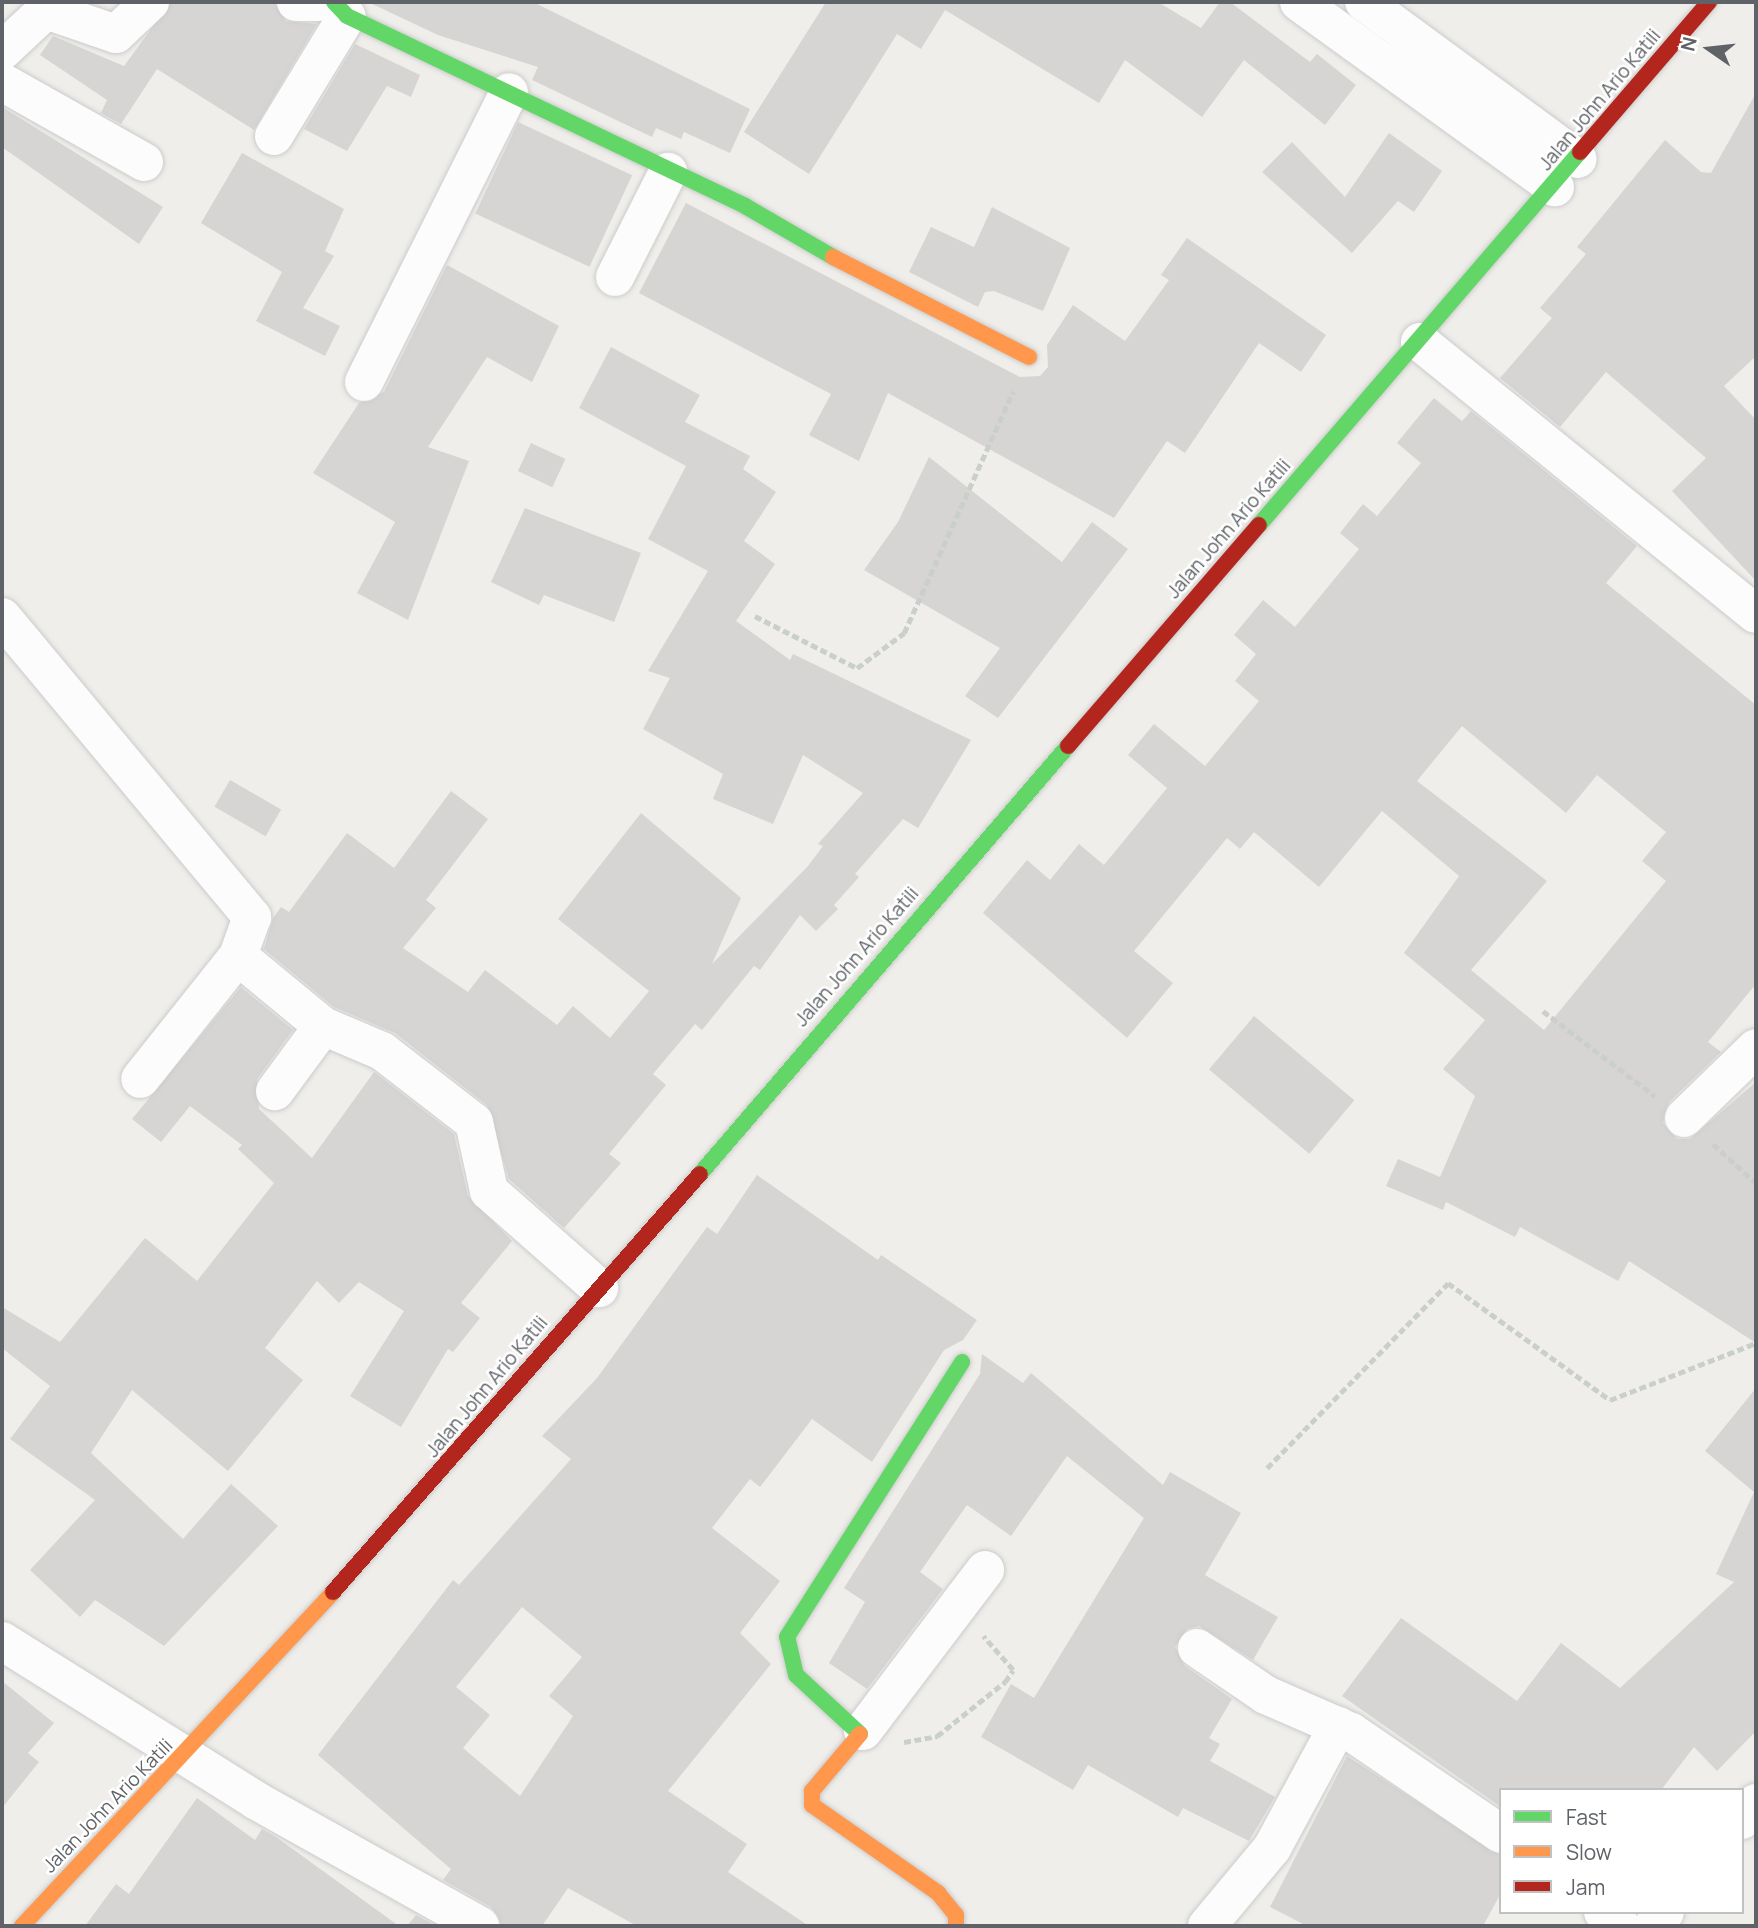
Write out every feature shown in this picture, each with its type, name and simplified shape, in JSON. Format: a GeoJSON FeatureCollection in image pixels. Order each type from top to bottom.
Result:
{"type":"FeatureCollection","features":[{"type":"Feature","properties":{"kind":"main road","name":"Jalan John Ario Katili"},"geometry":{"type":"LineString","coordinates":[[22,1926],[186,1754],[429,1489],[599,1288],[1567,173],[1709,2]]}},
{"type":"Feature","properties":{"kind":"main road"},"geometry":{"type":"LineString","coordinates":[[333,7],[509,92],[1029,357]]}},
{"type":"Feature","properties":{"kind":"main road"},"geometry":{"type":"LineString","coordinates":[[956,1926],[956,1915],[938,1893],[812,1805],[812,1791],[863,1731],[796,1675],[787,1637],[962,1362]]}},
{"type":"Feature","properties":{"kind":"street"},"geometry":{"type":"LineString","coordinates":[[2,51],[43,6],[116,34],[150,2]]}},
{"type":"Feature","properties":{"kind":"street"},"geometry":{"type":"LineString","coordinates":[[274,136],[333,7],[296,2]]}},
{"type":"Feature","properties":{"kind":"street"},"geometry":{"type":"LineString","coordinates":[[1299,2],[1567,173]]}},
{"type":"Feature","properties":{"kind":"street"},"geometry":{"type":"LineString","coordinates":[[1364,2],[1567,173]]}},
{"type":"Feature","properties":{"kind":"street"},"geometry":{"type":"LineString","coordinates":[[2,82],[144,162]]}},
{"type":"Feature","properties":{"kind":"street"},"geometry":{"type":"LineString","coordinates":[[364,382],[509,92]]}},
{"type":"Feature","properties":{"kind":"street"},"geometry":{"type":"LineString","coordinates":[[615,276],[668,172]]}},
{"type":"Feature","properties":{"kind":"street"},"geometry":{"type":"LineString","coordinates":[[1420,342],[1756,614]]}},
{"type":"Feature","properties":{"kind":"street"},"geometry":{"type":"LineString","coordinates":[[2,617],[247,909],[252,925],[238,956],[140,1079]]}},
{"type":"Feature","properties":{"kind":"street"},"geometry":{"type":"LineString","coordinates":[[238,956],[323,1026],[382,1051],[474,1122],[483,1184],[599,1288]]}},
{"type":"Feature","properties":{"kind":"street"},"geometry":{"type":"LineString","coordinates":[[275,1091],[323,1026]]}},
{"type":"Feature","properties":{"kind":"street"},"geometry":{"type":"LineString","coordinates":[[1684,1118],[1756,1048]]}},
{"type":"Feature","properties":{"kind":"street"},"geometry":{"type":"LineString","coordinates":[[863,1731],[957,1613],[985,1570]]}},
{"type":"Feature","properties":{"kind":"street"},"geometry":{"type":"LineString","coordinates":[[2,1641],[186,1754],[480,1926]]}},
{"type":"Feature","properties":{"kind":"street"},"geometry":{"type":"LineString","coordinates":[[1197,1648],[1266,1695],[1338,1726],[1499,1833]]}},
{"type":"Feature","properties":{"kind":"street"},"geometry":{"type":"LineString","coordinates":[[1207,1926],[1272,1848],[1338,1726]]}},
{"type":"Feature","properties":{"kind":"street"},"geometry":{"type":"LineString","coordinates":[[1744,1818],[1756,1803]]}},
{"type":"Feature","properties":{"kind":"street"},"geometry":{"type":"LineString","coordinates":[[1606,1914],[1621,1926]]}},
{"type":"Feature","properties":{"kind":"path"},"geometry":{"type":"LineString","coordinates":[[755,616],[857,668],[904,633],[1029,357]]}},
{"type":"Feature","properties":{"kind":"path"},"geometry":{"type":"LineString","coordinates":[[1267,1468],[1448,1283],[1610,1400],[1756,1343]]}},
{"type":"Feature","properties":{"kind":"path"},"geometry":{"type":"LineString","coordinates":[[863,1731],[909,1743],[937,1736],[1005,1682],[1013,1670],[957,1613]]}},
{"type":"Feature","properties":{"kind":"building"},"geometry":{"type":"Polygon","coordinates":[[[171,2],[274,2],[286,21],[317,24],[254,130],[157,69],[121,124],[101,113],[107,100],[40,55],[53,36],[124,66],[171,2]]]}},
{"type":"Feature","properties":{"kind":"building"},"geometry":{"type":"Polygon","coordinates":[[[368,2],[533,2],[750,109],[730,153],[684,132],[681,139],[656,128],[652,137],[532,80],[538,67],[438,35],[368,2]]]}},
{"type":"Feature","properties":{"kind":"building"},"geometry":{"type":"Polygon","coordinates":[[[826,2],[1158,2],[1201,28],[1220,2],[1230,2],[1310,62],[1317,54],[1356,85],[1325,125],[1244,60],[1202,117],[1125,60],[1099,103],[945,10],[921,49],[897,34],[809,174],[744,132],[826,2]]]}},
{"type":"Feature","properties":{"kind":"building"},"geometry":{"type":"Polygon","coordinates":[[[355,44],[420,75],[411,97],[387,86],[347,151],[304,129],[355,44]]]}},
{"type":"Feature","properties":{"kind":"building"},"geometry":{"type":"Polygon","coordinates":[[[1756,93],[1756,356],[1724,386],[1756,420],[1756,581],[1672,491],[1706,458],[1606,372],[1560,427],[1500,378],[1552,318],[1540,308],[1586,254],[1577,247],[1665,140],[1701,172],[1711,173],[1756,93]]]}},
{"type":"Feature","properties":{"kind":"building"},"geometry":{"type":"Polygon","coordinates":[[[2,107],[163,207],[139,244],[2,147],[2,107]]]}},
{"type":"Feature","properties":{"kind":"building"},"geometry":{"type":"Polygon","coordinates":[[[518,122],[632,175],[590,267],[475,214],[518,122]]]}},
{"type":"Feature","properties":{"kind":"building"},"geometry":{"type":"Polygon","coordinates":[[[1389,133],[1442,171],[1414,212],[1398,201],[1352,253],[1262,172],[1292,142],[1345,197],[1389,133]]]}},
{"type":"Feature","properties":{"kind":"building"},"geometry":{"type":"Polygon","coordinates":[[[242,153],[344,209],[325,251],[334,256],[303,308],[340,326],[325,356],[256,321],[282,272],[201,223],[242,153]]]}},
{"type":"Feature","properties":{"kind":"building"},"geometry":{"type":"Polygon","coordinates":[[[686,203],[1020,377],[1040,376],[1048,367],[1047,345],[1073,305],[1125,341],[1169,280],[1161,275],[1187,238],[1326,335],[1301,372],[1259,343],[1185,453],[1167,441],[1114,518],[888,393],[859,461],[809,435],[831,394],[639,293],[686,203]]]}},
{"type":"Feature","properties":{"kind":"building"},"geometry":{"type":"Polygon","coordinates":[[[992,207],[1070,248],[1043,311],[994,291],[985,292],[978,307],[909,272],[931,227],[974,247],[992,207]]]}},
{"type":"Feature","properties":{"kind":"building"},"geometry":{"type":"Polygon","coordinates":[[[447,265],[559,326],[532,382],[487,357],[428,447],[469,461],[408,620],[357,593],[395,522],[313,473],[359,403],[384,392],[447,265]]]}},
{"type":"Feature","properties":{"kind":"building"},"geometry":{"type":"Polygon","coordinates":[[[611,347],[700,395],[685,422],[750,456],[743,469],[776,492],[744,541],[775,564],[736,621],[790,660],[793,654],[971,740],[918,828],[903,819],[855,874],[859,877],[834,905],[838,909],[816,931],[800,915],[760,970],[754,966],[702,1030],[695,1024],[653,1074],[666,1085],[609,1154],[621,1163],[564,1228],[509,1179],[487,1105],[395,1033],[334,1007],[264,949],[273,918],[281,907],[289,912],[347,833],[394,868],[451,791],[488,819],[426,900],[436,908],[403,948],[468,992],[485,970],[557,1025],[573,1006],[610,1038],[649,991],[558,919],[641,813],[741,898],[712,964],[808,866],[823,846],[818,844],[863,793],[803,755],[773,824],[713,799],[723,774],[643,729],[670,678],[648,671],[708,571],[648,539],[686,466],[579,408],[611,347]]]}},
{"type":"Feature","properties":{"kind":"building"},"geometry":{"type":"Polygon","coordinates":[[[1434,398],[1462,421],[1471,411],[1637,546],[1606,583],[1756,705],[1756,984],[1708,1042],[1721,1052],[1669,1102],[1663,1123],[1677,1139],[1690,1139],[1756,1082],[1756,1343],[1629,1261],[1618,1281],[1520,1227],[1515,1237],[1446,1202],[1443,1210],[1386,1186],[1398,1159],[1440,1177],[1475,1096],[1443,1069],[1485,1020],[1404,953],[1459,876],[1382,811],[1319,887],[1254,832],[1240,849],[1227,838],[1134,951],[1173,983],[1127,1038],[983,913],[1027,860],[1050,880],[1079,844],[1104,865],[1167,788],[1128,755],[1154,724],[1205,766],[1259,701],[1235,681],[1256,654],[1234,635],[1263,600],[1295,627],[1359,549],[1340,533],[1363,504],[1377,516],[1421,463],[1397,443],[1434,398]],[[1462,726],[1417,781],[1547,881],[1471,970],[1544,1030],[1666,881],[1642,861],[1666,832],[1597,775],[1566,813],[1462,726]]]}},
{"type":"Feature","properties":{"kind":"building"},"geometry":{"type":"Polygon","coordinates":[[[531,443],[565,459],[552,487],[518,471],[531,443]]]}},
{"type":"Feature","properties":{"kind":"building"},"geometry":{"type":"Polygon","coordinates":[[[929,457],[1062,562],[1092,522],[1128,549],[998,718],[965,696],[1000,648],[864,570],[898,522],[929,457]]]}},
{"type":"Feature","properties":{"kind":"building"},"geometry":{"type":"Polygon","coordinates":[[[525,508],[641,553],[614,622],[544,595],[539,605],[491,582],[525,508]]]}},
{"type":"Feature","properties":{"kind":"building"},"geometry":{"type":"Polygon","coordinates":[[[230,780],[281,810],[266,836],[214,807],[230,780]]]}},
{"type":"Feature","properties":{"kind":"building"},"geometry":{"type":"Polygon","coordinates":[[[241,987],[293,1030],[257,1079],[259,1109],[312,1158],[374,1072],[454,1134],[468,1196],[512,1241],[461,1303],[480,1318],[453,1352],[448,1349],[401,1427],[350,1396],[404,1311],[359,1282],[339,1303],[317,1281],[265,1348],[303,1380],[228,1471],[132,1390],[91,1453],[183,1539],[231,1484],[278,1526],[164,1646],[95,1600],[80,1617],[30,1570],[95,1500],[10,1439],[50,1386],[2,1348],[2,1307],[60,1342],[145,1238],[197,1281],[274,1183],[238,1149],[242,1145],[190,1106],[161,1142],[132,1119],[241,987]]]}},
{"type":"Feature","properties":{"kind":"building"},"geometry":{"type":"Polygon","coordinates":[[[1254,1016],[1354,1100],[1309,1154],[1209,1070],[1254,1016]]]}},
{"type":"Feature","properties":{"kind":"building"},"geometry":{"type":"Polygon","coordinates":[[[757,1175],[878,1260],[881,1255],[977,1320],[963,1340],[944,1350],[872,1462],[812,1419],[760,1487],[750,1479],[712,1528],[780,1581],[740,1633],[771,1664],[668,1791],[747,1844],[728,1872],[809,1926],[637,1926],[568,1888],[542,1926],[502,1926],[491,1907],[443,1880],[451,1869],[318,1755],[453,1580],[459,1585],[571,1459],[542,1436],[597,1378],[707,1227],[717,1234],[757,1175]],[[522,1607],[456,1687],[490,1715],[463,1748],[520,1796],[573,1716],[549,1696],[582,1657],[522,1607]]]}},
{"type":"Feature","properties":{"kind":"building"},"geometry":{"type":"Polygon","coordinates":[[[982,1354],[1023,1383],[1031,1373],[1163,1485],[1170,1472],[1241,1513],[1205,1575],[1278,1617],[1253,1660],[1199,1626],[1187,1629],[1175,1647],[1185,1666],[1232,1699],[1209,1738],[1220,1744],[1210,1761],[1275,1797],[1249,1841],[1183,1808],[1178,1817],[1088,1765],[1073,1790],[981,1737],[1011,1684],[1034,1698],[1144,1518],[1067,1456],[1011,1536],[967,1505],[920,1572],[943,1589],[867,1689],[829,1663],[865,1602],[844,1588],[980,1374],[982,1354]]]}},
{"type":"Feature","properties":{"kind":"building"},"geometry":{"type":"Polygon","coordinates":[[[1756,1388],[1756,1731],[1717,1771],[1694,1747],[1663,1788],[1499,1788],[1499,1806],[1342,1696],[1401,1618],[1517,1701],[1561,1643],[1620,1688],[1734,1582],[1716,1574],[1754,1492],[1705,1451],[1756,1388]]]}},
{"type":"Feature","properties":{"kind":"building"},"geometry":{"type":"Polygon","coordinates":[[[2,1681],[54,1723],[28,1753],[39,1762],[2,1808],[2,1681]]]}},
{"type":"Feature","properties":{"kind":"building"},"geometry":{"type":"Polygon","coordinates":[[[1347,1756],[1499,1855],[1499,1897],[1483,1926],[1307,1926],[1270,1907],[1347,1756]]]}},
{"type":"Feature","properties":{"kind":"building"},"geometry":{"type":"Polygon","coordinates":[[[197,1798],[255,1840],[262,1829],[276,1837],[399,1926],[85,1926],[116,1884],[129,1894],[197,1798]]]}},
{"type":"Feature","properties":{"kind":"building"},"geometry":{"type":"Polygon","coordinates":[[[416,1915],[436,1926],[407,1926],[416,1915]]]}},
{"type":"Feature","properties":{"kind":"traffic: fast"},"geometry":{"type":"LineString","coordinates":[[334,2],[347,16],[745,206],[833,257]]}},
{"type":"Feature","properties":{"kind":"traffic: fast"},"geometry":{"type":"LineString","coordinates":[[1259,525],[1580,152]]}},
{"type":"Feature","properties":{"kind":"traffic: fast"},"geometry":{"type":"LineString","coordinates":[[700,1174],[1068,746]]}},
{"type":"Feature","properties":{"kind":"traffic: fast"},"geometry":{"type":"LineString","coordinates":[[860,1734],[796,1675],[787,1637],[962,1362]]}},
{"type":"Feature","properties":{"kind":"traffic: slow"},"geometry":{"type":"LineString","coordinates":[[833,257],[1029,357]]}},
{"type":"Feature","properties":{"kind":"traffic: slow"},"geometry":{"type":"LineString","coordinates":[[22,1926],[333,1592]]}},
{"type":"Feature","properties":{"kind":"traffic: slow"},"geometry":{"type":"LineString","coordinates":[[860,1734],[812,1791],[812,1805],[938,1893],[956,1915],[956,1926]]}},
{"type":"Feature","properties":{"kind":"traffic: jam"},"geometry":{"type":"LineString","coordinates":[[1580,152],[1709,2]]}},
{"type":"Feature","properties":{"kind":"traffic: jam"},"geometry":{"type":"LineString","coordinates":[[1068,746],[1259,525]]}},
{"type":"Feature","properties":{"kind":"traffic: jam"},"geometry":{"type":"LineString","coordinates":[[333,1592],[700,1174]]}}]}
